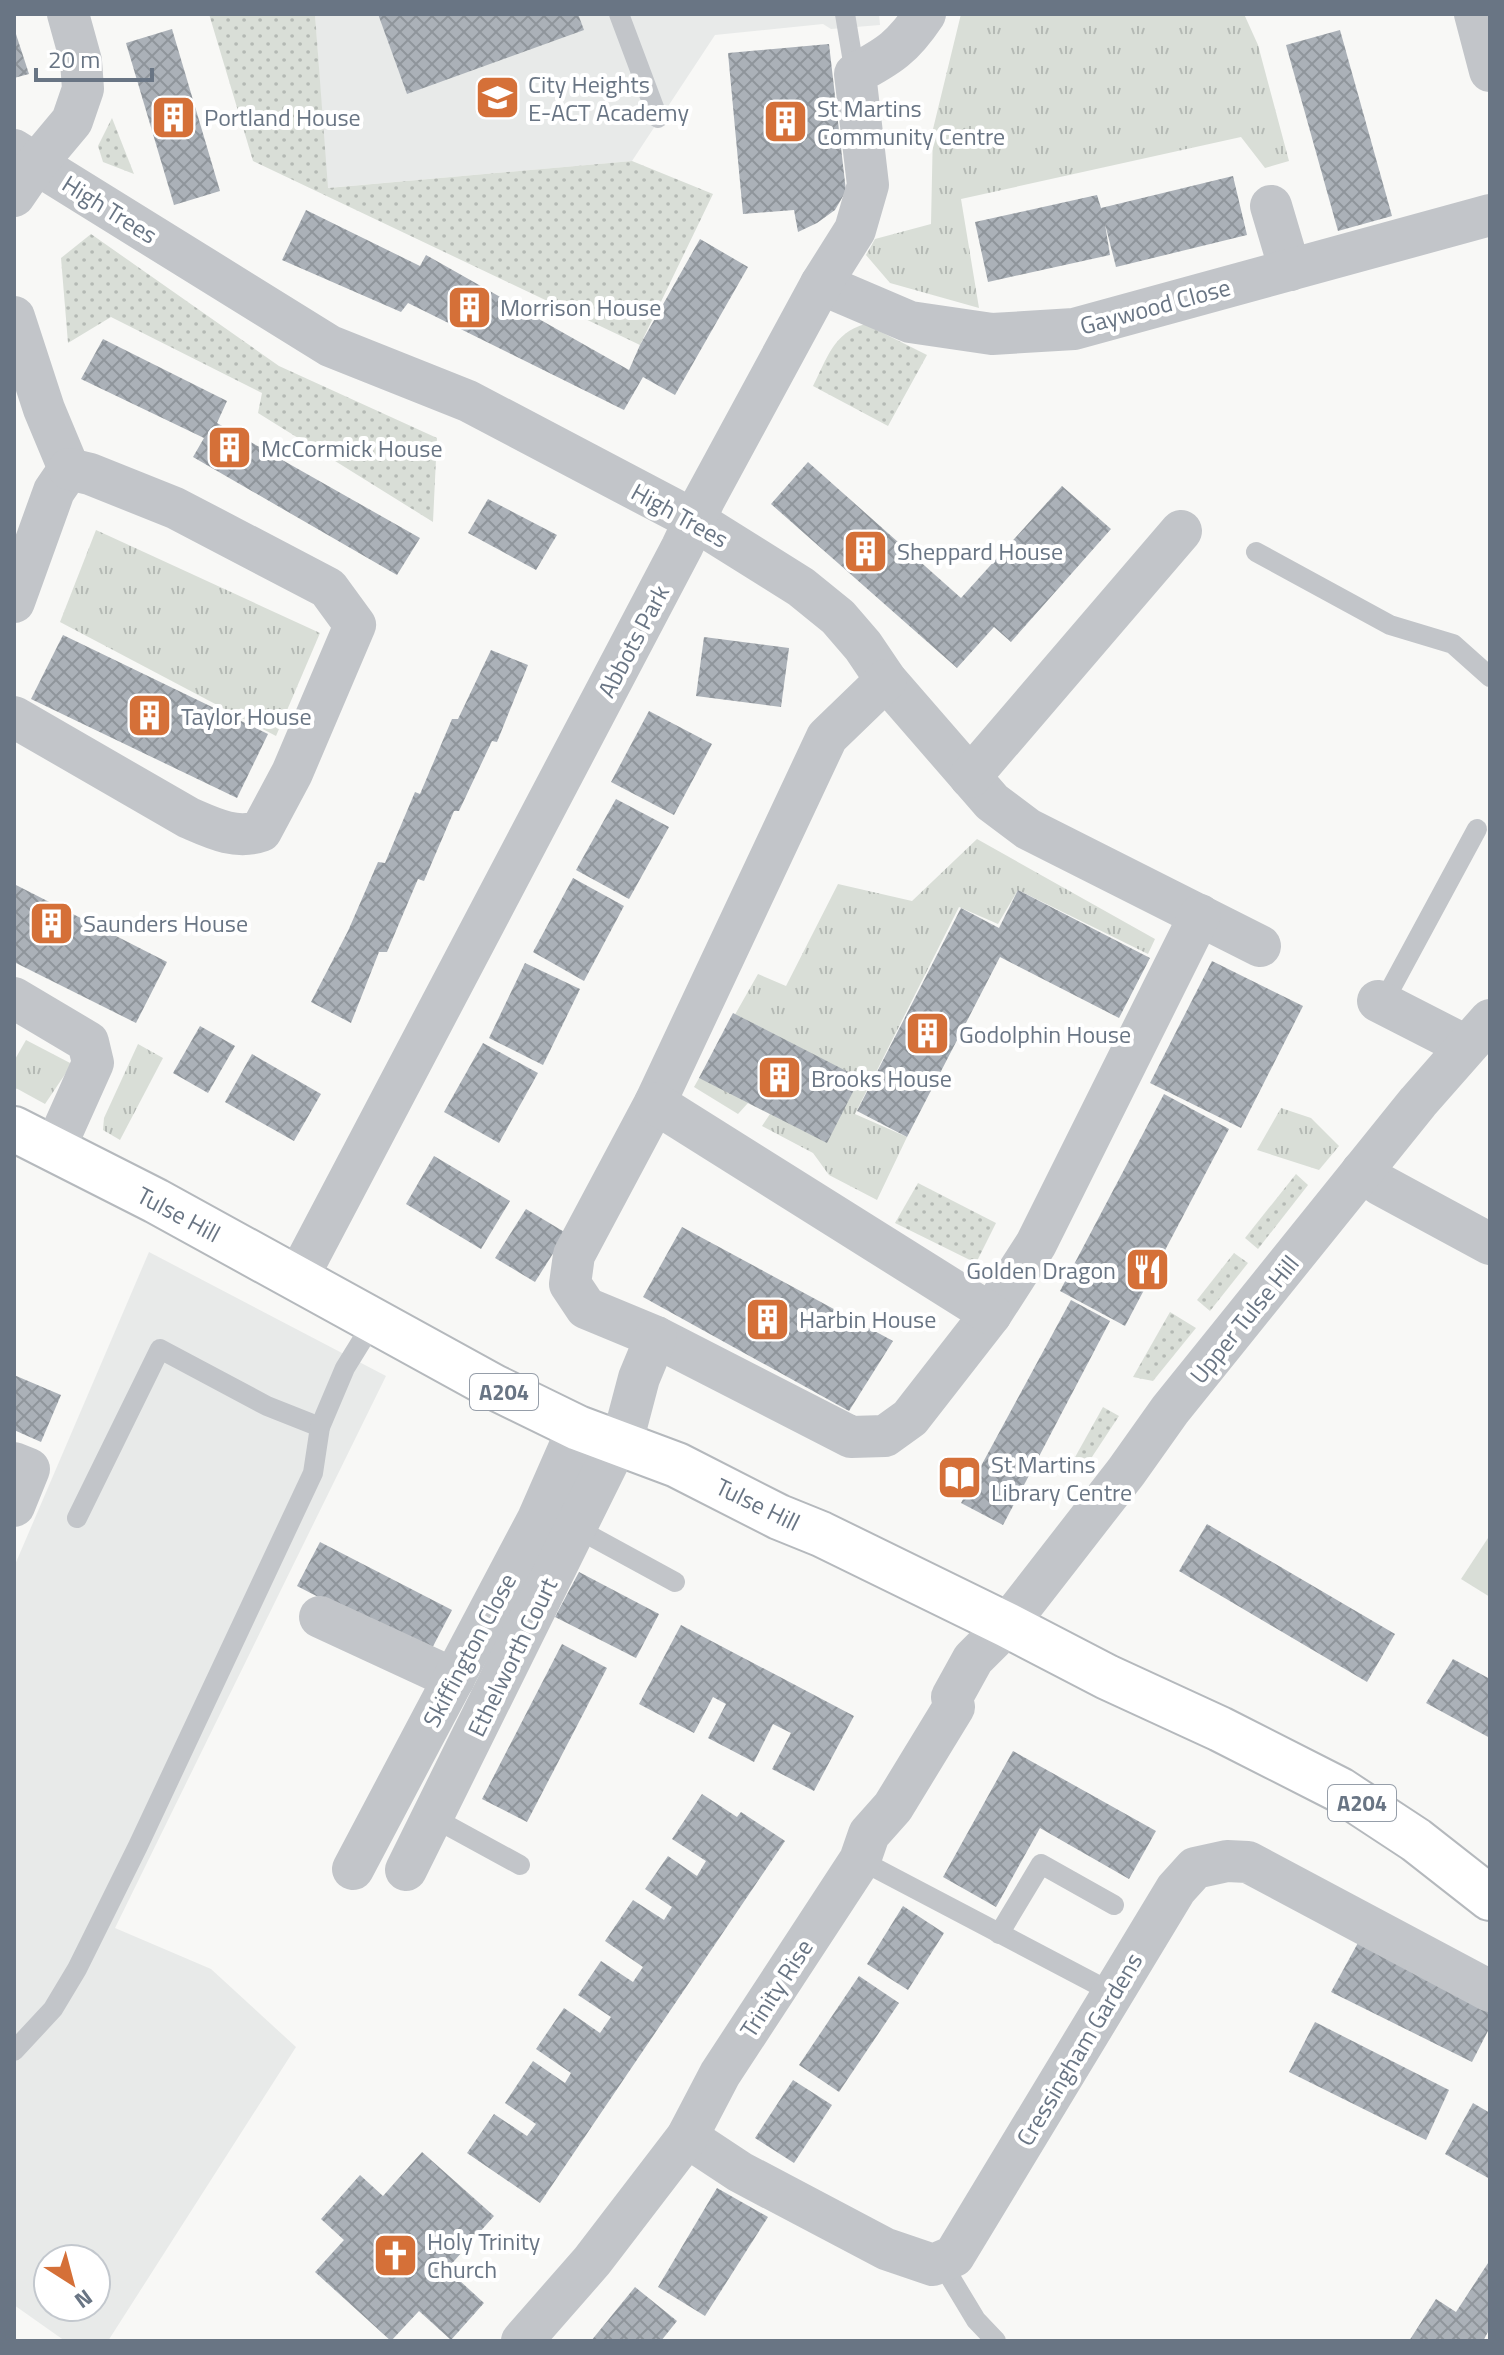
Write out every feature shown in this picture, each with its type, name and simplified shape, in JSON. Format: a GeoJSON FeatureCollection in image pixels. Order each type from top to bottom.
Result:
{"type":"FeatureCollection","features":[{"type":"Feature","properties":{"kind":"main road","name":"Tulse Hill"},"geometry":{"type":"LineString","coordinates":[[14,1129],[156,1201],[494,1387],[606,1439],[677,1465],[1007,1625],[1088,1668],[1220,1729],[1358,1800],[1416,1840],[1490,1898]]}},
{"type":"Feature","properties":{"kind":"street"},"geometry":{"type":"LineString","coordinates":[[21,170],[72,121],[83,89],[81,61],[68,14]]}},
{"type":"Feature","properties":{"kind":"street"},"geometry":{"type":"LineString","coordinates":[[855,74],[891,55],[925,14]]}},
{"type":"Feature","properties":{"kind":"street"},"geometry":{"type":"LineString","coordinates":[[1475,14],[1490,71]]}},
{"type":"Feature","properties":{"kind":"street","name":"Abbots Park"},"geometry":{"type":"LineString","coordinates":[[297,1279],[694,520],[821,284],[855,230],[868,185],[855,74]]}},
{"type":"Feature","properties":{"kind":"street","name":"High Trees"},"geometry":{"type":"LineString","coordinates":[[21,170],[330,346],[468,401],[694,520],[801,587],[838,617],[886,680],[1000,809],[1028,829],[1260,946]]}},
{"type":"Feature","properties":{"kind":"street"},"geometry":{"type":"LineString","coordinates":[[1271,206],[1290,270]]}},
{"type":"Feature","properties":{"kind":"street","name":"Gaywood Close"},"geometry":{"type":"LineString","coordinates":[[821,284],[910,322],[992,334],[1074,329],[1490,215]]}},
{"type":"Feature","properties":{"kind":"street"},"geometry":{"type":"LineString","coordinates":[[14,317],[44,409],[69,469]]}},
{"type":"Feature","properties":{"kind":"street"},"geometry":{"type":"LineString","coordinates":[[14,602],[54,491],[69,469]]}},
{"type":"Feature","properties":{"kind":"street"},"geometry":{"type":"LineString","coordinates":[[14,717],[189,818],[245,837],[261,831],[292,773],[355,625],[328,588],[175,508],[90,474],[69,469]]}},
{"type":"Feature","properties":{"kind":"street"},"geometry":{"type":"LineString","coordinates":[[970,777],[1181,531]]}},
{"type":"Feature","properties":{"kind":"street"},"geometry":{"type":"LineString","coordinates":[[886,680],[827,737],[655,1103],[574,1255],[570,1284],[586,1308],[656,1337],[851,1437],[885,1436],[910,1418],[991,1314],[1041,1233],[1200,915]]}},
{"type":"Feature","properties":{"kind":"street"},"geometry":{"type":"LineString","coordinates":[[14,998],[88,1042],[93,1063],[54,1150]]}},
{"type":"Feature","properties":{"kind":"street"},"geometry":{"type":"LineString","coordinates":[[1380,1002],[1478,1033]]}},
{"type":"Feature","properties":{"kind":"street","name":"Upper Tulse Hill"},"geometry":{"type":"LineString","coordinates":[[1007,1625],[1170,1410],[1362,1171],[1478,1033]]}},
{"type":"Feature","properties":{"kind":"street"},"geometry":{"type":"LineString","coordinates":[[655,1103],[991,1314]]}},
{"type":"Feature","properties":{"kind":"street"},"geometry":{"type":"LineString","coordinates":[[1362,1171],[1381,1185],[1490,1244]]}},
{"type":"Feature","properties":{"kind":"street"},"geometry":{"type":"LineString","coordinates":[[606,1439],[639,1378],[656,1337]]}},
{"type":"Feature","properties":{"kind":"street","name":"Ethelworth Court"},"geometry":{"type":"LineString","coordinates":[[406,1870],[576,1528],[606,1439]]}},
{"type":"Feature","properties":{"kind":"street","name":"Skiffington Close"},"geometry":{"type":"LineString","coordinates":[[353,1869],[538,1519],[606,1439]]}},
{"type":"Feature","properties":{"kind":"street"},"geometry":{"type":"LineString","coordinates":[[14,1463],[29,1469],[14,1506]]}},
{"type":"Feature","properties":{"kind":"street"},"geometry":{"type":"LineString","coordinates":[[320,1617],[454,1679]]}},
{"type":"Feature","properties":{"kind":"street","name":"Trinity Rise"},"geometry":{"type":"LineString","coordinates":[[522,2341],[592,2261],[687,2137],[720,2074],[860,1860],[869,1834],[893,1807],[954,1707],[952,1697],[973,1659],[1007,1625]]}},
{"type":"Feature","properties":{"kind":"street","name":"Cressingham Gardens"},"geometry":{"type":"LineString","coordinates":[[941,2262],[954,2256],[1176,1889],[1195,1868],[1227,1861],[1248,1862],[1490,1991]]}},
{"type":"Feature","properties":{"kind":"street"},"geometry":{"type":"LineString","coordinates":[[687,2137],[740,2172],[886,2249],[933,2265],[941,2262]]}},
{"type":"Feature","properties":{"kind":"lane"},"geometry":{"type":"LineString","coordinates":[[619,14],[658,118]]}},
{"type":"Feature","properties":{"kind":"lane"},"geometry":{"type":"LineString","coordinates":[[845,14],[855,74]]}},
{"type":"Feature","properties":{"kind":"lane"},"geometry":{"type":"LineString","coordinates":[[1256,552],[1390,625],[1453,644],[1490,677]]}},
{"type":"Feature","properties":{"kind":"lane"},"geometry":{"type":"LineString","coordinates":[[1380,1002],[1477,829]]}},
{"type":"Feature","properties":{"kind":"lane"},"geometry":{"type":"LineString","coordinates":[[14,2051],[53,2009],[77,1969],[138,1846],[313,1473],[320,1427],[345,1368],[374,1321]]}},
{"type":"Feature","properties":{"kind":"lane"},"geometry":{"type":"LineString","coordinates":[[77,1518],[160,1349],[267,1406],[320,1427]]}},
{"type":"Feature","properties":{"kind":"lane"},"geometry":{"type":"LineString","coordinates":[[576,1528],[675,1582]]}},
{"type":"Feature","properties":{"kind":"lane"},"geometry":{"type":"LineString","coordinates":[[432,1817],[520,1865]]}},
{"type":"Feature","properties":{"kind":"lane"},"geometry":{"type":"LineString","coordinates":[[860,1860],[1113,1993]]}},
{"type":"Feature","properties":{"kind":"lane"},"geometry":{"type":"LineString","coordinates":[[999,1934],[1041,1864],[1114,1905]]}},
{"type":"Feature","properties":{"kind":"lane"},"geometry":{"type":"LineString","coordinates":[[941,2262],[976,2320],[996,2341]]}},
{"type":"Feature","properties":{"kind":"shaded area","name":"City Heights E-ACT Academy"},"geometry":{"type":"Polygon","coordinates":[[[315,14],[879,14],[880,25],[831,29],[823,24],[715,35],[632,161],[327,188],[315,14]]]}},
{"type":"Feature","properties":{"kind":"shaded area"},"geometry":{"type":"Polygon","coordinates":[[[149,1252],[386,1376],[115,1928],[211,1969],[296,2047],[108,2341],[65,2341],[40,2323],[112,2323],[112,2243],[32,2243],[32,2318],[14,2305],[14,1567],[149,1252]]]}},
{"type":"Feature","properties":{"kind":"green space"},"geometry":{"type":"Polygon","coordinates":[[[209,14],[315,14],[328,188],[632,161],[713,194],[640,345],[253,161],[209,14]]]}},
{"type":"Feature","properties":{"kind":"green space"},"geometry":{"type":"Polygon","coordinates":[[[961,14],[1244,14],[1258,45],[1289,161],[1265,168],[1241,137],[961,199],[979,308],[890,283],[866,255],[875,239],[931,224],[933,129],[961,14]]]}},
{"type":"Feature","properties":{"kind":"green space"},"geometry":{"type":"Polygon","coordinates":[[[112,118],[134,174],[103,162],[98,146],[112,118]]]}},
{"type":"Feature","properties":{"kind":"green space"},"geometry":{"type":"Polygon","coordinates":[[[91,234],[279,366],[437,438],[433,522],[258,413],[262,393],[111,317],[68,343],[61,258],[91,234]]]}},
{"type":"Feature","properties":{"kind":"green space"},"geometry":{"type":"Polygon","coordinates":[[[865,324],[927,355],[888,426],[813,386],[838,340],[865,324]]]}},
{"type":"Feature","properties":{"kind":"green space"},"geometry":{"type":"Polygon","coordinates":[[[96,530],[320,633],[276,736],[60,622],[96,530]]]}},
{"type":"Feature","properties":{"kind":"green space"},"geometry":{"type":"Polygon","coordinates":[[[977,839],[1155,939],[1148,954],[1018,890],[998,924],[959,907],[855,1114],[907,1137],[877,1200],[829,1175],[813,1153],[762,1126],[770,1114],[748,1103],[738,1114],[694,1087],[758,974],[786,986],[838,884],[912,901],[977,839]]]}},
{"type":"Feature","properties":{"kind":"green space"},"geometry":{"type":"Polygon","coordinates":[[[26,1040],[72,1064],[45,1104],[14,1087],[14,1061],[26,1040]]]}},
{"type":"Feature","properties":{"kind":"green space"},"geometry":{"type":"Polygon","coordinates":[[[138,1044],[163,1058],[120,1140],[103,1130],[104,1118],[138,1044]]]}},
{"type":"Feature","properties":{"kind":"green space"},"geometry":{"type":"Polygon","coordinates":[[[1281,1108],[1311,1118],[1339,1146],[1319,1170],[1257,1150],[1281,1108]]]}},
{"type":"Feature","properties":{"kind":"green space"},"geometry":{"type":"Polygon","coordinates":[[[1296,1174],[1308,1185],[1258,1249],[1245,1238],[1296,1174]]]}},
{"type":"Feature","properties":{"kind":"green space"},"geometry":{"type":"Polygon","coordinates":[[[918,1183],[996,1223],[976,1263],[895,1223],[918,1183]]]}},
{"type":"Feature","properties":{"kind":"green space"},"geometry":{"type":"Polygon","coordinates":[[[1234,1253],[1248,1263],[1210,1311],[1197,1300],[1234,1253]]]}},
{"type":"Feature","properties":{"kind":"green space"},"geometry":{"type":"Polygon","coordinates":[[[1170,1312],[1196,1328],[1153,1381],[1133,1377],[1170,1312]]]}},
{"type":"Feature","properties":{"kind":"green space"},"geometry":{"type":"Polygon","coordinates":[[[1103,1407],[1119,1416],[1086,1466],[1074,1459],[1103,1407]]]}},
{"type":"Feature","properties":{"kind":"green space"},"geometry":{"type":"Polygon","coordinates":[[[1490,1535],[1490,1597],[1461,1579],[1490,1535]]]}},
{"type":"Feature","properties":{"kind":"building"},"geometry":{"type":"Polygon","coordinates":[[[378,14],[578,14],[584,30],[407,94],[378,14]]]}},
{"type":"Feature","properties":{"kind":"building"},"geometry":{"type":"Polygon","coordinates":[[[14,28],[29,74],[14,78],[14,28]]]}},
{"type":"Feature","properties":{"kind":"building","name":"Portland House"},"geometry":{"type":"Polygon","coordinates":[[[172,29],[220,191],[174,205],[126,43],[172,29]]]}},
{"type":"Feature","properties":{"kind":"building"},"geometry":{"type":"Polygon","coordinates":[[[1340,30],[1392,216],[1338,231],[1286,45],[1340,30]]]}},
{"type":"Feature","properties":{"kind":"building","name":"St Martins Community Centre"},"geometry":{"type":"Polygon","coordinates":[[[829,44],[846,191],[835,210],[798,232],[794,210],[743,214],[728,53],[829,44]]]}},
{"type":"Feature","properties":{"kind":"building"},"geometry":{"type":"Polygon","coordinates":[[[1233,176],[1247,235],[1116,267],[1105,224],[1110,255],[988,282],[975,222],[1097,195],[1101,208],[1233,176]]]}},
{"type":"Feature","properties":{"kind":"building","name":"Morrison House"},"geometry":{"type":"Polygon","coordinates":[[[306,210],[420,266],[426,255],[629,370],[700,239],[748,267],[675,395],[643,377],[624,410],[408,303],[401,312],[282,260],[306,210]]]}},
{"type":"Feature","properties":{"kind":"building","name":"McCormick House"},"geometry":{"type":"Polygon","coordinates":[[[103,339],[227,401],[217,423],[420,538],[397,575],[193,457],[204,438],[81,379],[103,339]]]}},
{"type":"Feature","properties":{"kind":"building"},"geometry":{"type":"Polygon","coordinates":[[[808,462],[961,598],[1062,486],[1111,529],[1011,642],[994,627],[957,668],[771,504],[808,462]]]}},
{"type":"Feature","properties":{"kind":"building"},"geometry":{"type":"Polygon","coordinates":[[[488,499],[557,535],[536,570],[468,533],[488,499]]]}},
{"type":"Feature","properties":{"kind":"building","name":"Taylor House"},"geometry":{"type":"Polygon","coordinates":[[[63,635],[268,734],[237,798],[31,699],[63,635]]]}},
{"type":"Feature","properties":{"kind":"building"},"geometry":{"type":"Polygon","coordinates":[[[704,637],[789,648],[781,707],[696,696],[704,637]]]}},
{"type":"Feature","properties":{"kind":"building"},"geometry":{"type":"Polygon","coordinates":[[[491,650],[528,665],[497,742],[492,741],[459,811],[454,811],[424,881],[418,879],[387,952],[379,952],[351,1023],[311,1002],[348,931],[378,862],[385,863],[415,792],[420,794],[452,719],[458,719],[491,650]]]}},
{"type":"Feature","properties":{"kind":"building"},"geometry":{"type":"Polygon","coordinates":[[[649,711],[712,744],[674,815],[611,782],[649,711]]]}},
{"type":"Feature","properties":{"kind":"building"},"geometry":{"type":"Polygon","coordinates":[[[616,799],[669,827],[629,899],[576,870],[616,799]]]}},
{"type":"Feature","properties":{"kind":"building"},"geometry":{"type":"Polygon","coordinates":[[[573,878],[624,906],[584,981],[533,952],[573,878]]]}},
{"type":"Feature","properties":{"kind":"building","name":"Saunders House"},"geometry":{"type":"Polygon","coordinates":[[[14,884],[167,962],[136,1023],[14,962],[14,884]]]}},
{"type":"Feature","properties":{"kind":"building"},"geometry":{"type":"Polygon","coordinates":[[[1018,890],[1150,958],[1119,1018],[1000,957],[907,1137],[857,1111],[961,908],[999,928],[1018,890]]]}},
{"type":"Feature","properties":{"kind":"building"},"geometry":{"type":"Polygon","coordinates":[[[1212,961],[1303,1006],[1241,1128],[1150,1083],[1212,961]]]}},
{"type":"Feature","properties":{"kind":"building"},"geometry":{"type":"Polygon","coordinates":[[[525,963],[580,989],[543,1065],[489,1038],[525,963]]]}},
{"type":"Feature","properties":{"kind":"building","name":"Brooks House"},"geometry":{"type":"Polygon","coordinates":[[[733,1013],[860,1078],[827,1143],[699,1078],[733,1013]]]}},
{"type":"Feature","properties":{"kind":"building"},"geometry":{"type":"Polygon","coordinates":[[[200,1026],[235,1046],[208,1093],[173,1073],[200,1026]]]}},
{"type":"Feature","properties":{"kind":"building"},"geometry":{"type":"Polygon","coordinates":[[[483,1043],[538,1073],[499,1143],[444,1112],[483,1043]]]}},
{"type":"Feature","properties":{"kind":"building"},"geometry":{"type":"Polygon","coordinates":[[[252,1054],[321,1094],[294,1141],[225,1102],[252,1054]]]}},
{"type":"Feature","properties":{"kind":"building"},"geometry":{"type":"Polygon","coordinates":[[[1164,1094],[1229,1129],[1125,1326],[1060,1291],[1164,1094]]]}},
{"type":"Feature","properties":{"kind":"building"},"geometry":{"type":"Polygon","coordinates":[[[434,1156],[510,1201],[481,1249],[406,1204],[434,1156]]]}},
{"type":"Feature","properties":{"kind":"building"},"geometry":{"type":"Polygon","coordinates":[[[526,1209],[566,1233],[535,1282],[495,1258],[526,1209]]]}},
{"type":"Feature","properties":{"kind":"building","name":"Harbin House"},"geometry":{"type":"Polygon","coordinates":[[[682,1227],[893,1341],[849,1411],[643,1297],[682,1227]]]}},
{"type":"Feature","properties":{"kind":"building"},"geometry":{"type":"Polygon","coordinates":[[[1071,1300],[1110,1321],[1003,1525],[961,1503],[1071,1300]]]}},
{"type":"Feature","properties":{"kind":"building"},"geometry":{"type":"Polygon","coordinates":[[[14,1375],[61,1395],[41,1442],[14,1430],[14,1375]]]}},
{"type":"Feature","properties":{"kind":"building"},"geometry":{"type":"Polygon","coordinates":[[[1207,1524],[1395,1634],[1367,1682],[1179,1571],[1207,1524]]]}},
{"type":"Feature","properties":{"kind":"building"},"geometry":{"type":"Polygon","coordinates":[[[320,1542],[452,1610],[429,1654],[297,1586],[320,1542]]]}},
{"type":"Feature","properties":{"kind":"building"},"geometry":{"type":"Polygon","coordinates":[[[579,1572],[659,1614],[636,1658],[555,1617],[579,1572]]]}},
{"type":"Feature","properties":{"kind":"building"},"geometry":{"type":"Polygon","coordinates":[[[681,1625],[854,1716],[814,1791],[772,1769],[791,1733],[773,1724],[754,1762],[708,1738],[726,1704],[713,1697],[694,1733],[639,1704],[681,1625]]]}},
{"type":"Feature","properties":{"kind":"building"},"geometry":{"type":"Polygon","coordinates":[[[562,1644],[607,1668],[527,1822],[482,1799],[562,1644]]]}},
{"type":"Feature","properties":{"kind":"building"},"geometry":{"type":"Polygon","coordinates":[[[1453,1659],[1490,1679],[1490,1738],[1426,1703],[1453,1659]]]}},
{"type":"Feature","properties":{"kind":"building"},"geometry":{"type":"Polygon","coordinates":[[[1013,1751],[1156,1831],[1129,1879],[1040,1828],[996,1907],[943,1877],[1013,1751]]]}},
{"type":"Feature","properties":{"kind":"building"},"geometry":{"type":"Polygon","coordinates":[[[702,1794],[737,1817],[741,1812],[785,1841],[540,2203],[467,2153],[494,2114],[527,2136],[536,2124],[505,2103],[533,2061],[565,2083],[571,2073],[536,2049],[564,2008],[600,2033],[611,2017],[578,1995],[601,1961],[633,1982],[643,1967],[605,1941],[633,1900],[664,1920],[672,1907],[645,1889],[668,1856],[697,1876],[706,1861],[672,1839],[702,1794]]]}},
{"type":"Feature","properties":{"kind":"building"},"geometry":{"type":"Polygon","coordinates":[[[903,1906],[944,1933],[908,1990],[867,1964],[903,1906]]]}},
{"type":"Feature","properties":{"kind":"building"},"geometry":{"type":"Polygon","coordinates":[[[1359,1941],[1490,2005],[1490,2027],[1472,2062],[1331,1992],[1359,1941]]]}},
{"type":"Feature","properties":{"kind":"building"},"geometry":{"type":"Polygon","coordinates":[[[859,1976],[899,2003],[839,2092],[799,2065],[859,1976]]]}},
{"type":"Feature","properties":{"kind":"building"},"geometry":{"type":"Polygon","coordinates":[[[1315,2022],[1449,2090],[1426,2140],[1289,2072],[1315,2022]]]}},
{"type":"Feature","properties":{"kind":"building"},"geometry":{"type":"Polygon","coordinates":[[[793,2080],[832,2105],[794,2163],[755,2138],[793,2080]]]}},
{"type":"Feature","properties":{"kind":"building"},"geometry":{"type":"Polygon","coordinates":[[[1473,2103],[1490,2113],[1490,2179],[1445,2154],[1473,2103]]]}},
{"type":"Feature","properties":{"kind":"building","name":"Holy Trinity Church"},"geometry":{"type":"Polygon","coordinates":[[[422,2152],[494,2216],[447,2269],[484,2303],[451,2340],[419,2311],[391,2341],[315,2272],[344,2240],[321,2219],[360,2175],[383,2196],[422,2152]]]}},
{"type":"Feature","properties":{"kind":"building"},"geometry":{"type":"Polygon","coordinates":[[[717,2188],[768,2217],[705,2316],[658,2287],[717,2188]]]}},
{"type":"Feature","properties":{"kind":"building"},"geometry":{"type":"Polygon","coordinates":[[[1490,2260],[1490,2333],[1483,2341],[1409,2341],[1436,2299],[1456,2312],[1490,2260]]]}},
{"type":"Feature","properties":{"kind":"building"},"geometry":{"type":"Polygon","coordinates":[[[635,2287],[677,2321],[661,2341],[591,2341],[635,2287]]]}},
{"type":"Feature","properties":{"kind":"place","name":"City Heights E-ACT Academy"},"geometry":{"type":"Point","coordinates":[497,98]}},
{"type":"Feature","properties":{"kind":"place","name":"Portland House"},"geometry":{"type":"Point","coordinates":[173,117]}},
{"type":"Feature","properties":{"kind":"place","name":"St Martins Community Centre"},"geometry":{"type":"Point","coordinates":[786,122]}},
{"type":"Feature","properties":{"kind":"place","name":"Morrison House"},"geometry":{"type":"Point","coordinates":[469,307]}},
{"type":"Feature","properties":{"kind":"place","name":"McCormick House"},"geometry":{"type":"Point","coordinates":[230,448]}},
{"type":"Feature","properties":{"kind":"place","name":"Sheppard House"},"geometry":{"type":"Point","coordinates":[866,551]}},
{"type":"Feature","properties":{"kind":"place","name":"Taylor House"},"geometry":{"type":"Point","coordinates":[150,716]}},
{"type":"Feature","properties":{"kind":"place","name":"Saunders House"},"geometry":{"type":"Point","coordinates":[52,923]}},
{"type":"Feature","properties":{"kind":"place","name":"Godolphin House"},"geometry":{"type":"Point","coordinates":[928,1034]}},
{"type":"Feature","properties":{"kind":"place","name":"Brooks House"},"geometry":{"type":"Point","coordinates":[780,1078]}},
{"type":"Feature","properties":{"kind":"place","name":"Golden Dragon"},"geometry":{"type":"Point","coordinates":[1147,1270]}},
{"type":"Feature","properties":{"kind":"place","name":"Harbin House"},"geometry":{"type":"Point","coordinates":[768,1319]}},
{"type":"Feature","properties":{"kind":"place","name":"St Martins Library Centre"},"geometry":{"type":"Point","coordinates":[960,1478]}},
{"type":"Feature","properties":{"kind":"place","name":"Holy Trinity Church"},"geometry":{"type":"Point","coordinates":[396,2255]}}]}
